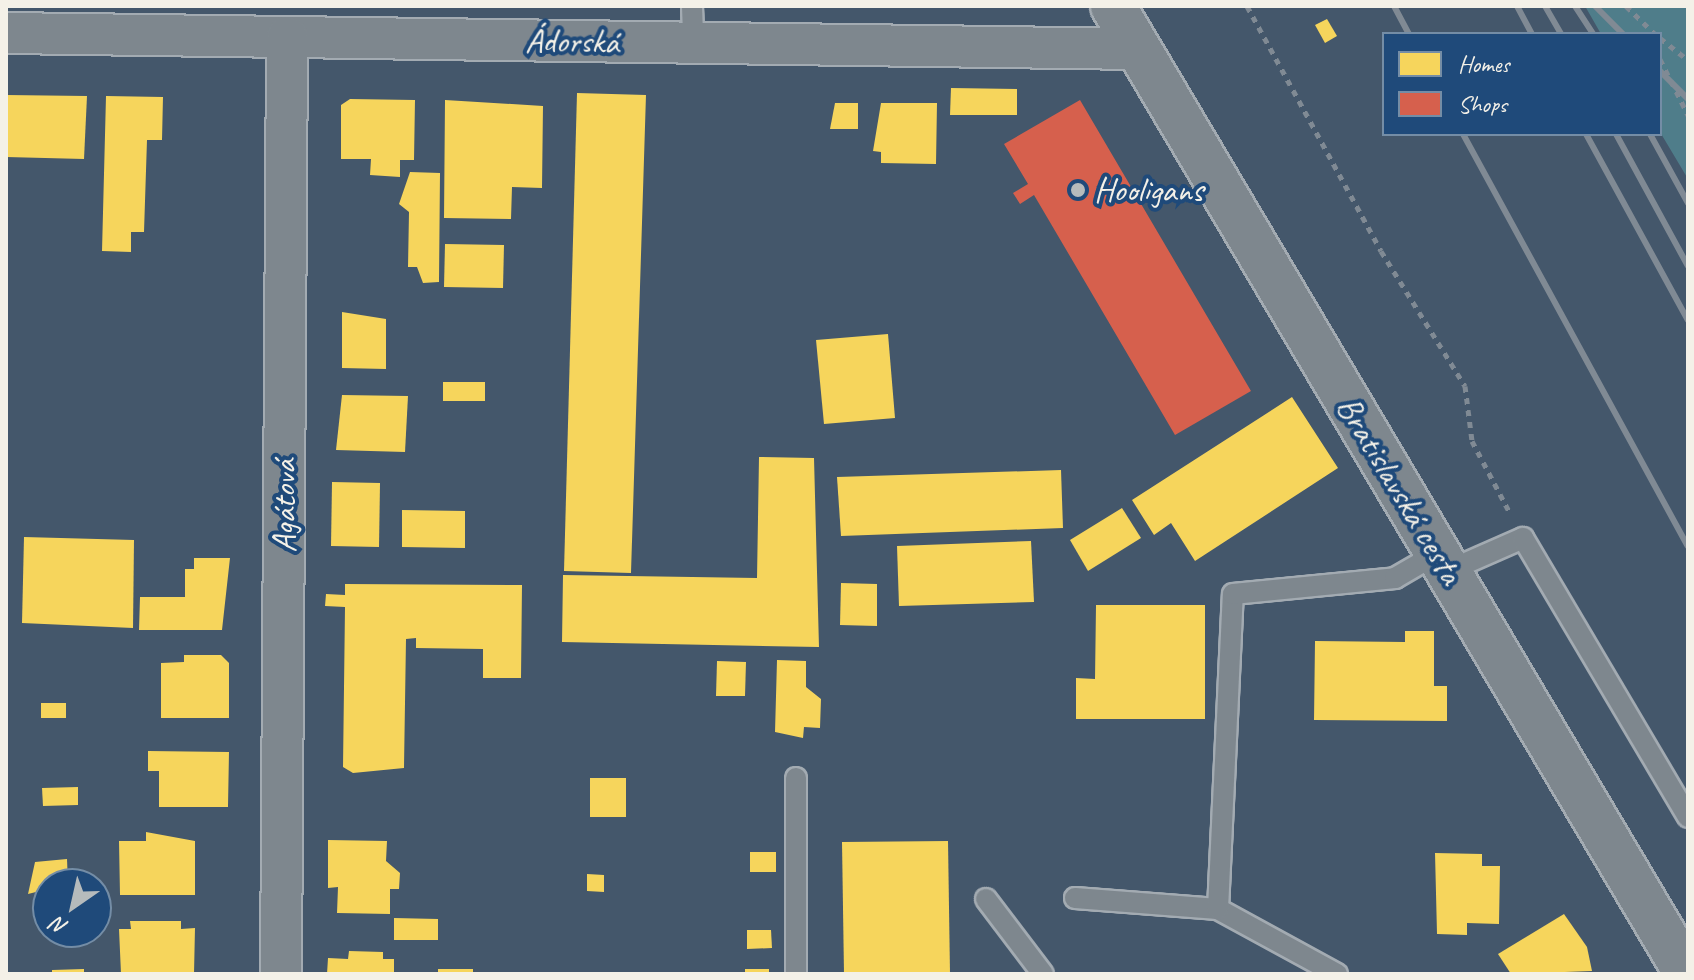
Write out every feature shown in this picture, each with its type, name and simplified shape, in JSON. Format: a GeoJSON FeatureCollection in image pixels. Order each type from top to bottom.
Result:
{"type":"FeatureCollection","features":[{"type":"Feature","properties":{"kind":"street","name":"Bratislavská cesta"},"geometry":{"type":"LineString","coordinates":[[1113,6],[1687,974]]}},
{"type":"Feature","properties":{"kind":"street","name":"Ádorská"},"geometry":{"type":"LineString","coordinates":[[6,33],[287,37],[693,24],[1138,49]]}},
{"type":"Feature","properties":{"kind":"street","name":"Agátová"},"geometry":{"type":"LineString","coordinates":[[281,974],[287,37]]}},
{"type":"Feature","properties":{"kind":"lane"},"geometry":{"type":"LineString","coordinates":[[1218,909],[1233,594],[1395,578],[1523,538],[1688,817]]}},
{"type":"Feature","properties":{"kind":"lane"},"geometry":{"type":"LineString","coordinates":[[796,778],[796,974]]}},
{"type":"Feature","properties":{"kind":"lane"},"geometry":{"type":"LineString","coordinates":[[1075,898],[1218,909],[1337,974]]}},
{"type":"Feature","properties":{"kind":"lane"},"geometry":{"type":"LineString","coordinates":[[986,899],[1043,974]]}},
{"type":"Feature","properties":{"kind":"path"},"geometry":{"type":"LineString","coordinates":[[1247,6],[1381,251],[1465,386],[1472,441],[1523,538]]}},
{"type":"Feature","properties":{"kind":"path"},"geometry":{"type":"LineString","coordinates":[[1626,6],[1651,32]]}},
{"type":"Feature","properties":{"kind":"path"},"geometry":{"type":"LineString","coordinates":[[1662,40],[1688,60]]}},
{"type":"Feature","properties":{"kind":"path"},"geometry":{"type":"LineString","coordinates":[[1662,63],[1688,115]]}},
{"type":"Feature","properties":{"kind":"green space"},"geometry":{"type":"Polygon","coordinates":[[[1585,6],[1688,6],[1688,179],[1662,135],[1662,32],[1600,32],[1585,6]]]}},
{"type":"Feature","properties":{"kind":"building: Homes"},"geometry":{"type":"Polygon","coordinates":[[[1327,19],[1337,36],[1325,43],[1315,25],[1327,19]]]}},
{"type":"Feature","properties":{"kind":"building: Homes"},"geometry":{"type":"Polygon","coordinates":[[[951,88],[1017,89],[1017,115],[950,115],[951,88]]]}},
{"type":"Feature","properties":{"kind":"building: Homes"},"geometry":{"type":"Polygon","coordinates":[[[577,93],[646,95],[631,573],[564,571],[577,93]]]}},
{"type":"Feature","properties":{"kind":"building: Homes"},"geometry":{"type":"Polygon","coordinates":[[[6,95],[87,96],[84,159],[6,157],[6,95]]]}},
{"type":"Feature","properties":{"kind":"building: Homes"},"geometry":{"type":"Polygon","coordinates":[[[106,96],[163,97],[162,140],[147,140],[144,232],[131,232],[131,252],[102,251],[106,96]]]}},
{"type":"Feature","properties":{"kind":"building: Homes"},"geometry":{"type":"Polygon","coordinates":[[[350,99],[415,100],[414,160],[400,160],[400,177],[370,175],[371,159],[341,159],[341,105],[350,99]]]}},
{"type":"Feature","properties":{"kind":"building: Homes"},"geometry":{"type":"Polygon","coordinates":[[[445,100],[543,106],[542,188],[512,187],[511,219],[444,218],[445,100]]]}},
{"type":"Feature","properties":{"kind":"building: Homes"},"geometry":{"type":"Polygon","coordinates":[[[835,103],[858,103],[858,129],[830,129],[835,103]]]}},
{"type":"Feature","properties":{"kind":"building: Homes"},"geometry":{"type":"Polygon","coordinates":[[[881,103],[937,103],[936,164],[881,163],[881,152],[873,151],[881,103]]]}},
{"type":"Feature","properties":{"kind":"building: Homes"},"geometry":{"type":"Polygon","coordinates":[[[410,172],[440,173],[439,282],[423,283],[417,267],[408,267],[409,212],[399,204],[410,172]]]}},
{"type":"Feature","properties":{"kind":"building: Homes"},"geometry":{"type":"Polygon","coordinates":[[[445,244],[504,245],[503,288],[444,287],[445,244]]]}},
{"type":"Feature","properties":{"kind":"building: Homes"},"geometry":{"type":"Polygon","coordinates":[[[342,312],[386,319],[386,369],[342,368],[342,312]]]}},
{"type":"Feature","properties":{"kind":"building: Homes"},"geometry":{"type":"Polygon","coordinates":[[[888,334],[895,418],[824,424],[816,340],[888,334]]]}},
{"type":"Feature","properties":{"kind":"building: Homes"},"geometry":{"type":"Polygon","coordinates":[[[443,382],[485,382],[485,401],[443,401],[443,382]]]}},
{"type":"Feature","properties":{"kind":"building: Homes"},"geometry":{"type":"Polygon","coordinates":[[[342,395],[408,396],[405,452],[336,450],[342,395]]]}},
{"type":"Feature","properties":{"kind":"building: Homes"},"geometry":{"type":"Polygon","coordinates":[[[1292,397],[1338,468],[1195,561],[1171,523],[1154,535],[1132,500],[1292,397]]]}},
{"type":"Feature","properties":{"kind":"building: Homes"},"geometry":{"type":"Polygon","coordinates":[[[759,457],[814,458],[819,647],[562,642],[563,575],[757,578],[759,457]]]}},
{"type":"Feature","properties":{"kind":"building: Homes"},"geometry":{"type":"Polygon","coordinates":[[[1061,470],[1063,528],[841,536],[837,477],[1061,470]]]}},
{"type":"Feature","properties":{"kind":"building: Homes"},"geometry":{"type":"Polygon","coordinates":[[[332,482],[380,483],[379,547],[331,546],[332,482]]]}},
{"type":"Feature","properties":{"kind":"building: Homes"},"geometry":{"type":"Polygon","coordinates":[[[1122,508],[1141,538],[1088,571],[1070,540],[1122,508]]]}},
{"type":"Feature","properties":{"kind":"building: Homes"},"geometry":{"type":"Polygon","coordinates":[[[402,510],[465,511],[465,548],[402,547],[402,510]]]}},
{"type":"Feature","properties":{"kind":"building: Homes"},"geometry":{"type":"Polygon","coordinates":[[[24,537],[134,540],[133,628],[22,623],[24,537]]]}},
{"type":"Feature","properties":{"kind":"building: Homes"},"geometry":{"type":"Polygon","coordinates":[[[1031,541],[1034,602],[899,606],[897,546],[1031,541]]]}},
{"type":"Feature","properties":{"kind":"building: Homes"},"geometry":{"type":"Polygon","coordinates":[[[194,558],[230,558],[222,630],[139,630],[140,597],[185,597],[185,569],[194,569],[194,558]]]}},
{"type":"Feature","properties":{"kind":"building: Homes"},"geometry":{"type":"Polygon","coordinates":[[[841,583],[877,584],[877,626],[840,625],[841,583]]]}},
{"type":"Feature","properties":{"kind":"building: Homes"},"geometry":{"type":"Polygon","coordinates":[[[345,584],[522,585],[521,678],[483,678],[483,649],[416,648],[416,638],[406,639],[404,768],[353,773],[343,767],[345,607],[325,606],[326,594],[345,595],[345,584]]]}},
{"type":"Feature","properties":{"kind":"building: Homes"},"geometry":{"type":"Polygon","coordinates":[[[1096,605],[1205,605],[1205,719],[1076,719],[1076,678],[1095,679],[1096,605]]]}},
{"type":"Feature","properties":{"kind":"building: Homes"},"geometry":{"type":"Polygon","coordinates":[[[1405,631],[1434,631],[1434,686],[1447,686],[1447,721],[1314,720],[1315,641],[1405,642],[1405,631]]]}},
{"type":"Feature","properties":{"kind":"building: Homes"},"geometry":{"type":"Polygon","coordinates":[[[184,655],[221,655],[229,663],[229,718],[161,718],[161,663],[184,662],[184,655]]]}},
{"type":"Feature","properties":{"kind":"building: Homes"},"geometry":{"type":"Polygon","coordinates":[[[777,660],[806,661],[806,687],[821,699],[820,728],[804,727],[803,738],[775,732],[777,660]]]}},
{"type":"Feature","properties":{"kind":"building: Homes"},"geometry":{"type":"Polygon","coordinates":[[[717,661],[746,662],[745,696],[716,696],[717,661]]]}},
{"type":"Feature","properties":{"kind":"building: Homes"},"geometry":{"type":"Polygon","coordinates":[[[41,703],[66,703],[66,718],[41,718],[41,703]]]}},
{"type":"Feature","properties":{"kind":"building: Homes"},"geometry":{"type":"Polygon","coordinates":[[[148,751],[229,752],[228,807],[159,807],[159,771],[148,771],[148,751]]]}},
{"type":"Feature","properties":{"kind":"building: Homes"},"geometry":{"type":"Polygon","coordinates":[[[590,778],[626,778],[626,817],[590,817],[590,778]]]}},
{"type":"Feature","properties":{"kind":"building: Homes"},"geometry":{"type":"Polygon","coordinates":[[[78,787],[78,805],[43,806],[42,788],[78,787]]]}},
{"type":"Feature","properties":{"kind":"building: Homes"},"geometry":{"type":"Polygon","coordinates":[[[146,832],[195,841],[195,895],[120,895],[119,841],[146,841],[146,832]]]}},
{"type":"Feature","properties":{"kind":"building: Homes"},"geometry":{"type":"Polygon","coordinates":[[[328,840],[387,841],[386,861],[400,873],[399,889],[390,889],[390,914],[337,913],[338,887],[328,888],[328,840]]]}},
{"type":"Feature","properties":{"kind":"building: Homes"},"geometry":{"type":"Polygon","coordinates":[[[948,841],[950,974],[844,974],[842,842],[948,841]]]}},
{"type":"Feature","properties":{"kind":"building: Homes"},"geometry":{"type":"Polygon","coordinates":[[[750,852],[776,852],[776,872],[750,872],[750,852]]]}},
{"type":"Feature","properties":{"kind":"building: Homes"},"geometry":{"type":"Polygon","coordinates":[[[1435,853],[1482,854],[1482,866],[1500,866],[1499,924],[1467,923],[1467,935],[1437,934],[1435,853]]]}},
{"type":"Feature","properties":{"kind":"building: Homes"},"geometry":{"type":"Polygon","coordinates":[[[67,859],[67,868],[34,868],[35,862],[67,859]]]}},
{"type":"Feature","properties":{"kind":"building: Homes"},"geometry":{"type":"Polygon","coordinates":[[[587,874],[604,875],[604,892],[587,891],[587,874]]]}},
{"type":"Feature","properties":{"kind":"building: Homes"},"geometry":{"type":"Polygon","coordinates":[[[1564,914],[1587,947],[1592,971],[1511,974],[1498,954],[1564,914]]]}},
{"type":"Feature","properties":{"kind":"building: Homes"},"geometry":{"type":"Polygon","coordinates":[[[394,918],[438,919],[438,940],[394,940],[394,918]]]}},
{"type":"Feature","properties":{"kind":"building: Homes"},"geometry":{"type":"Polygon","coordinates":[[[130,921],[181,921],[181,929],[195,928],[194,974],[121,974],[119,929],[131,929],[130,921]]]}},
{"type":"Feature","properties":{"kind":"building: Homes"},"geometry":{"type":"Polygon","coordinates":[[[747,930],[771,930],[772,948],[747,949],[747,930]]]}},
{"type":"Feature","properties":{"kind":"building: Homes"},"geometry":{"type":"Polygon","coordinates":[[[349,951],[383,952],[383,959],[394,959],[394,974],[327,974],[328,958],[348,959],[349,951]]]}},
{"type":"Feature","properties":{"kind":"building: Homes"},"geometry":{"type":"Polygon","coordinates":[[[84,969],[84,974],[52,974],[52,970],[84,969]]]}},
{"type":"Feature","properties":{"kind":"building: Homes"},"geometry":{"type":"Polygon","coordinates":[[[438,969],[473,969],[473,974],[438,974],[438,969]]]}},
{"type":"Feature","properties":{"kind":"building: Homes"},"geometry":{"type":"Polygon","coordinates":[[[745,969],[769,969],[769,974],[745,974],[745,969]]]}},
{"type":"Feature","properties":{"kind":"building: Shops"},"geometry":{"type":"Polygon","coordinates":[[[1080,100],[1251,391],[1175,435],[1034,195],[1020,204],[1013,193],[1028,184],[1004,144],[1080,100]]]}},
{"type":"Feature","properties":{"kind":"railway"},"geometry":{"type":"LineString","coordinates":[[1394,6],[1408,32]]}},
{"type":"Feature","properties":{"kind":"railway"},"geometry":{"type":"LineString","coordinates":[[1517,6],[1531,32]]}},
{"type":"Feature","properties":{"kind":"railway"},"geometry":{"type":"LineString","coordinates":[[1545,6],[1560,32]]}},
{"type":"Feature","properties":{"kind":"railway"},"geometry":{"type":"LineString","coordinates":[[1575,6],[1592,32]]}},
{"type":"Feature","properties":{"kind":"railway"},"geometry":{"type":"LineString","coordinates":[[1595,6],[1621,32]]}},
{"type":"Feature","properties":{"kind":"railway"},"geometry":{"type":"LineString","coordinates":[[1662,73],[1688,99]]}},
{"type":"Feature","properties":{"kind":"railway"},"geometry":{"type":"LineString","coordinates":[[1464,136],[1688,546]]}},
{"type":"Feature","properties":{"kind":"railway"},"geometry":{"type":"LineString","coordinates":[[1587,136],[1688,320]]}},
{"type":"Feature","properties":{"kind":"railway"},"geometry":{"type":"LineString","coordinates":[[1617,136],[1688,266]]}},
{"type":"Feature","properties":{"kind":"railway"},"geometry":{"type":"LineString","coordinates":[[1651,136],[1688,203]]}},
{"type":"Feature","properties":{"kind":"place","name":"Hooligans"},"geometry":{"type":"Point","coordinates":[1078,190]}}]}
